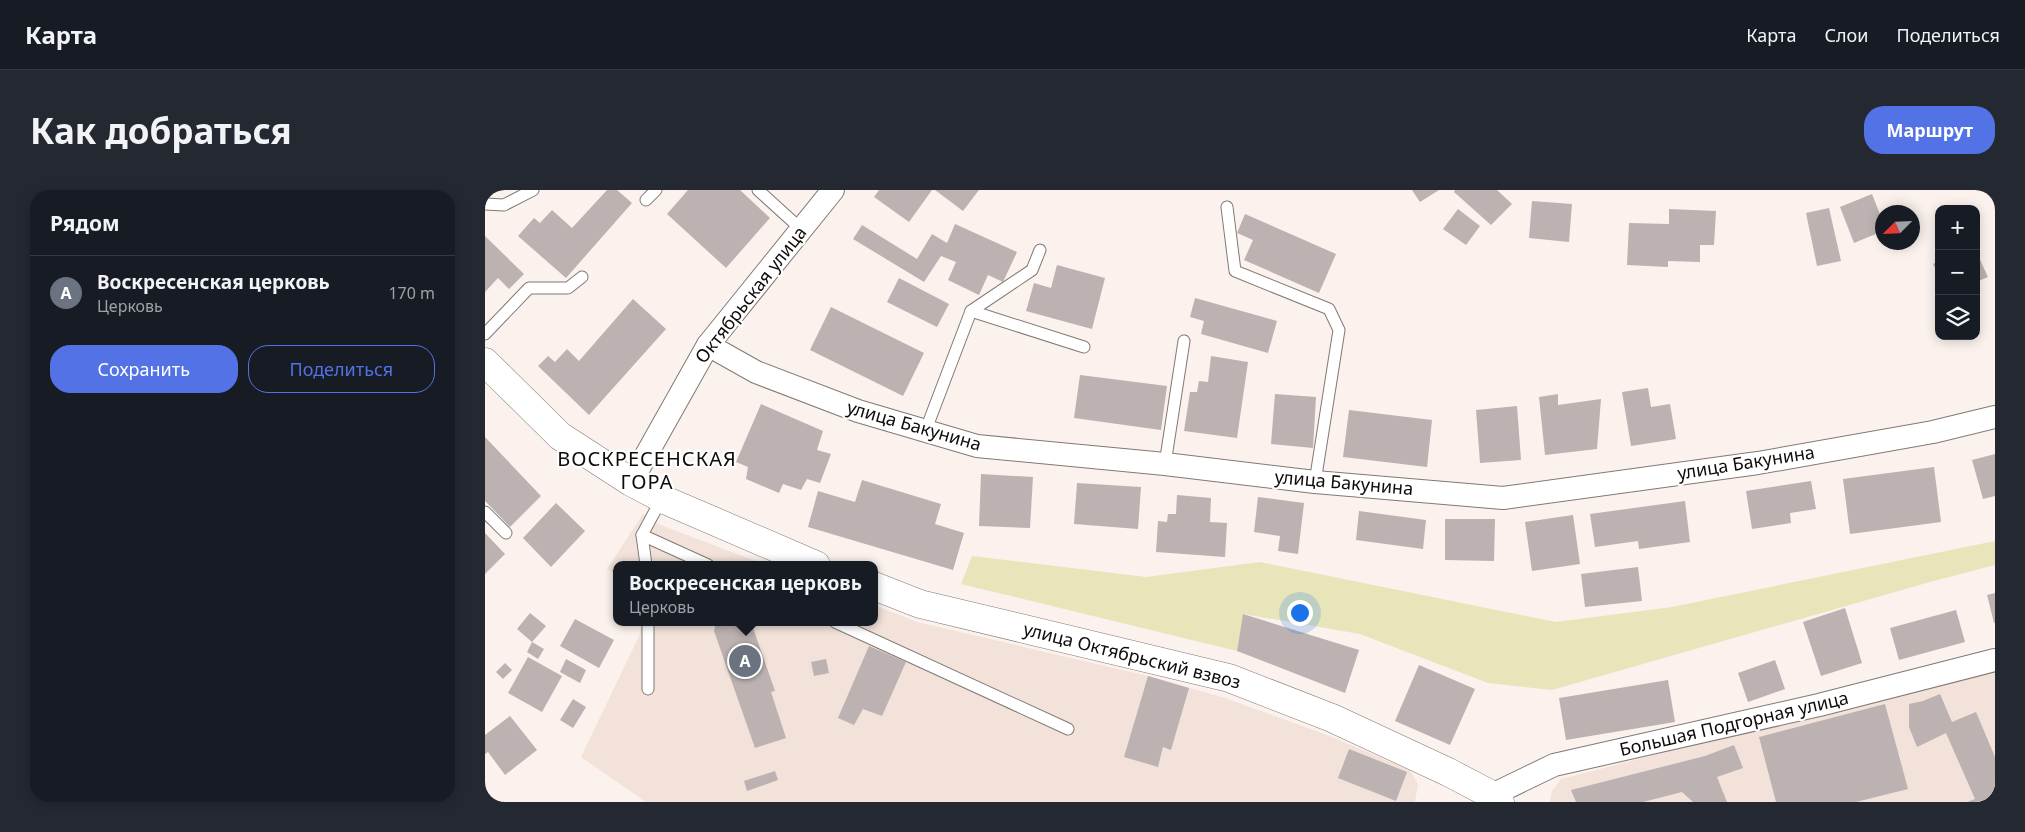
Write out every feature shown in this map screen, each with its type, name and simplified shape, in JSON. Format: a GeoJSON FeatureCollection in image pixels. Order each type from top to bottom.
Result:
{"type":"FeatureCollection","features":[{"type":"Feature","properties":{"kind":"street","name":"Октябрьская улица"},"geometry":{"type":"LineString","coordinates":[[631,482],[708,345],[833,190]]}},
{"type":"Feature","properties":{"kind":"street","name":"улица Бакунина"},"geometry":{"type":"LineString","coordinates":[[708,345],[756,372],[858,411],[977,446],[1165,464],[1315,482],[1503,498],[1758,463],[1933,432],[1995,417]]}},
{"type":"Feature","properties":{"kind":"street"},"geometry":{"type":"LineString","coordinates":[[488,370],[560,436],[631,482],[662,498],[807,561]]}},
{"type":"Feature","properties":{"kind":"street","name":"улица Октябрьский взвоз"},"geometry":{"type":"LineString","coordinates":[[878,588],[920,604],[1229,678],[1332,718],[1448,772],[1490,800]]}},
{"type":"Feature","properties":{"kind":"street","name":"Большая Подгорная улица"},"geometry":{"type":"LineString","coordinates":[[1490,800],[1555,765],[1819,705],[1995,660]]}},
{"type":"Feature","properties":{"kind":"lane"},"geometry":{"type":"LineString","coordinates":[[485,204],[504,205],[533,190]]}},
{"type":"Feature","properties":{"kind":"lane"},"geometry":{"type":"LineString","coordinates":[[646,200],[656,190]]}},
{"type":"Feature","properties":{"kind":"lane"},"geometry":{"type":"LineString","coordinates":[[758,190],[801,229]]}},
{"type":"Feature","properties":{"kind":"lane"},"geometry":{"type":"LineString","coordinates":[[1227,206],[1235,271],[1329,309],[1339,330],[1315,482]]}},
{"type":"Feature","properties":{"kind":"lane"},"geometry":{"type":"LineString","coordinates":[[925,432],[971,311],[1032,270],[1040,250]]}},
{"type":"Feature","properties":{"kind":"lane"},"geometry":{"type":"LineString","coordinates":[[485,334],[529,288],[568,288],[583,277]]}},
{"type":"Feature","properties":{"kind":"lane"},"geometry":{"type":"LineString","coordinates":[[971,311],[1084,347]]}},
{"type":"Feature","properties":{"kind":"lane"},"geometry":{"type":"LineString","coordinates":[[1165,464],[1184,341]]}},
{"type":"Feature","properties":{"kind":"lane"},"geometry":{"type":"LineString","coordinates":[[646,561],[643,535],[662,498]]}},
{"type":"Feature","properties":{"kind":"lane"},"geometry":{"type":"LineString","coordinates":[[485,512],[506,533]]}},
{"type":"Feature","properties":{"kind":"lane"},"geometry":{"type":"LineString","coordinates":[[643,535],[699,561]]}},
{"type":"Feature","properties":{"kind":"lane"},"geometry":{"type":"LineString","coordinates":[[648,626],[649,689]]}},
{"type":"Feature","properties":{"kind":"lane"},"geometry":{"type":"LineString","coordinates":[[844,626],[1068,729]]}},
{"type":"Feature","properties":{"kind":"shaded area"},"geometry":{"type":"Polygon","coordinates":[[[643,514],[658,524],[755,561],[613,561],[613,573],[607,569],[643,514]]]}},
{"type":"Feature","properties":{"kind":"shaded area"},"geometry":{"type":"Polygon","coordinates":[[[1995,541],[1995,565],[1552,690],[1488,683],[1360,634],[1243,614],[1237,651],[961,584],[972,556],[1146,577],[1260,562],[1556,622],[1672,607],[1995,541]]]}},
{"type":"Feature","properties":{"kind":"shaded area"},"geometry":{"type":"Polygon","coordinates":[[[878,607],[917,622],[1148,676],[1225,698],[1327,735],[1410,770],[1418,784],[1415,802],[646,802],[581,757],[640,634],[641,626],[878,626],[878,607]]]}},
{"type":"Feature","properties":{"kind":"shaded area"},"geometry":{"type":"Polygon","coordinates":[[[1995,673],[1995,802],[1550,802],[1552,791],[1561,779],[1819,713],[1995,673]]]}},
{"type":"Feature","properties":{"kind":"building"},"geometry":{"type":"Polygon","coordinates":[[[607,190],[617,190],[632,203],[566,278],[518,236],[534,218],[540,223],[552,210],[572,228],[607,190]]]}},
{"type":"Feature","properties":{"kind":"building"},"geometry":{"type":"Polygon","coordinates":[[[688,190],[740,190],[770,218],[726,268],[667,214],[688,190]]]}},
{"type":"Feature","properties":{"kind":"building"},"geometry":{"type":"Polygon","coordinates":[[[879,190],[932,190],[909,222],[874,197],[879,190]]]}},
{"type":"Feature","properties":{"kind":"building"},"geometry":{"type":"Polygon","coordinates":[[[935,190],[979,190],[963,211],[935,190]]]}},
{"type":"Feature","properties":{"kind":"building"},"geometry":{"type":"Polygon","coordinates":[[[1412,190],[1439,190],[1420,202],[1412,190]]]}},
{"type":"Feature","properties":{"kind":"building"},"geometry":{"type":"Polygon","coordinates":[[[1455,190],[1497,190],[1512,204],[1491,225],[1454,192],[1455,190]]]}},
{"type":"Feature","properties":{"kind":"building"},"geometry":{"type":"Polygon","coordinates":[[[1872,194],[1876,205],[1875,234],[1854,243],[1840,207],[1872,194]]]}},
{"type":"Feature","properties":{"kind":"building"},"geometry":{"type":"Polygon","coordinates":[[[1532,201],[1572,204],[1569,242],[1529,238],[1532,201]]]}},
{"type":"Feature","properties":{"kind":"building"},"geometry":{"type":"Polygon","coordinates":[[[1829,208],[1841,261],[1817,266],[1806,213],[1829,208]]]}},
{"type":"Feature","properties":{"kind":"building"},"geometry":{"type":"Polygon","coordinates":[[[1458,209],[1480,226],[1466,245],[1443,229],[1458,209]]]}},
{"type":"Feature","properties":{"kind":"building"},"geometry":{"type":"Polygon","coordinates":[[[1669,209],[1716,211],[1714,245],[1700,245],[1700,262],[1668,261],[1668,267],[1627,265],[1629,223],[1669,224],[1669,209]]]}},
{"type":"Feature","properties":{"kind":"building"},"geometry":{"type":"Polygon","coordinates":[[[1245,214],[1336,254],[1319,293],[1244,260],[1253,240],[1237,233],[1245,214]]]}},
{"type":"Feature","properties":{"kind":"building"},"geometry":{"type":"Polygon","coordinates":[[[955,224],[1017,252],[1003,282],[988,275],[979,295],[948,280],[956,262],[941,256],[924,282],[853,239],[862,225],[917,259],[932,234],[947,243],[955,224]]]}},
{"type":"Feature","properties":{"kind":"building"},"geometry":{"type":"Polygon","coordinates":[[[485,236],[524,274],[509,289],[498,278],[485,292],[485,236]]]}},
{"type":"Feature","properties":{"kind":"building"},"geometry":{"type":"Polygon","coordinates":[[[1980,260],[1988,277],[1980,280],[1980,260]]]}},
{"type":"Feature","properties":{"kind":"building"},"geometry":{"type":"Polygon","coordinates":[[[1057,265],[1105,278],[1092,329],[1026,311],[1034,283],[1051,288],[1057,265]]]}},
{"type":"Feature","properties":{"kind":"building"},"geometry":{"type":"Polygon","coordinates":[[[899,278],[949,304],[937,327],[887,302],[899,278]]]}},
{"type":"Feature","properties":{"kind":"building"},"geometry":{"type":"Polygon","coordinates":[[[1195,298],[1277,321],[1268,353],[1201,334],[1204,321],[1190,317],[1195,298]]]}},
{"type":"Feature","properties":{"kind":"building"},"geometry":{"type":"Polygon","coordinates":[[[633,299],[666,329],[589,415],[538,366],[548,356],[555,362],[567,349],[579,361],[633,299]]]}},
{"type":"Feature","properties":{"kind":"building"},"geometry":{"type":"Polygon","coordinates":[[[831,307],[924,353],[903,396],[810,350],[831,307]]]}},
{"type":"Feature","properties":{"kind":"building"},"geometry":{"type":"Polygon","coordinates":[[[1211,356],[1248,362],[1237,438],[1184,431],[1190,392],[1197,392],[1199,381],[1208,382],[1211,356]]]}},
{"type":"Feature","properties":{"kind":"building"},"geometry":{"type":"Polygon","coordinates":[[[1080,375],[1167,386],[1161,430],[1074,418],[1080,375]]]}},
{"type":"Feature","properties":{"kind":"building"},"geometry":{"type":"Polygon","coordinates":[[[1648,388],[1651,407],[1670,404],[1676,439],[1631,446],[1622,392],[1648,388]]]}},
{"type":"Feature","properties":{"kind":"building"},"geometry":{"type":"Polygon","coordinates":[[[1275,394],[1316,397],[1313,448],[1271,444],[1275,394]]]}},
{"type":"Feature","properties":{"kind":"building"},"geometry":{"type":"Polygon","coordinates":[[[1558,394],[1558,405],[1601,399],[1597,449],[1545,455],[1539,397],[1558,394]]]}},
{"type":"Feature","properties":{"kind":"building"},"geometry":{"type":"Polygon","coordinates":[[[761,404],[823,431],[817,450],[831,454],[820,483],[807,479],[801,490],[783,484],[779,493],[746,479],[748,467],[736,462],[761,404]]]}},
{"type":"Feature","properties":{"kind":"building"},"geometry":{"type":"Polygon","coordinates":[[[1517,406],[1521,460],[1480,463],[1476,410],[1517,406]]]}},
{"type":"Feature","properties":{"kind":"building"},"geometry":{"type":"Polygon","coordinates":[[[1349,410],[1432,420],[1427,467],[1343,457],[1349,410]]]}},
{"type":"Feature","properties":{"kind":"building"},"geometry":{"type":"Polygon","coordinates":[[[485,437],[541,496],[510,527],[485,501],[485,437]]]}},
{"type":"Feature","properties":{"kind":"building"},"geometry":{"type":"Polygon","coordinates":[[[1995,454],[1995,496],[1983,499],[1972,460],[1995,454]]]}},
{"type":"Feature","properties":{"kind":"building"},"geometry":{"type":"Polygon","coordinates":[[[1934,467],[1941,522],[1850,534],[1843,479],[1934,467]]]}},
{"type":"Feature","properties":{"kind":"building"},"geometry":{"type":"Polygon","coordinates":[[[981,474],[1033,477],[1030,528],[979,526],[981,474]]]}},
{"type":"Feature","properties":{"kind":"building"},"geometry":{"type":"Polygon","coordinates":[[[862,480],[941,504],[935,524],[964,533],[953,570],[808,527],[818,491],[855,502],[862,480]]]}},
{"type":"Feature","properties":{"kind":"building"},"geometry":{"type":"Polygon","coordinates":[[[1811,481],[1816,509],[1790,513],[1791,523],[1752,529],[1746,491],[1811,481]]]}},
{"type":"Feature","properties":{"kind":"building"},"geometry":{"type":"Polygon","coordinates":[[[1077,483],[1141,487],[1138,529],[1074,524],[1077,483]]]}},
{"type":"Feature","properties":{"kind":"building"},"geometry":{"type":"Polygon","coordinates":[[[1177,495],[1211,498],[1210,522],[1227,523],[1225,557],[1156,552],[1158,521],[1167,522],[1168,514],[1176,514],[1177,495]]]}},
{"type":"Feature","properties":{"kind":"building"},"geometry":{"type":"Polygon","coordinates":[[[1258,497],[1304,503],[1298,554],[1278,551],[1280,536],[1254,532],[1258,497]]]}},
{"type":"Feature","properties":{"kind":"building"},"geometry":{"type":"Polygon","coordinates":[[[1685,501],[1690,542],[1639,549],[1638,541],[1595,547],[1590,514],[1685,501]]]}},
{"type":"Feature","properties":{"kind":"building"},"geometry":{"type":"Polygon","coordinates":[[[556,503],[585,531],[551,567],[523,538],[556,503]]]}},
{"type":"Feature","properties":{"kind":"building"},"geometry":{"type":"Polygon","coordinates":[[[1359,511],[1426,520],[1423,549],[1356,540],[1359,511]]]}},
{"type":"Feature","properties":{"kind":"building"},"geometry":{"type":"Polygon","coordinates":[[[1573,515],[1580,564],[1532,571],[1525,522],[1573,515]]]}},
{"type":"Feature","properties":{"kind":"building"},"geometry":{"type":"Polygon","coordinates":[[[1445,519],[1495,519],[1494,561],[1445,560],[1445,519]]]}},
{"type":"Feature","properties":{"kind":"building"},"geometry":{"type":"Polygon","coordinates":[[[485,533],[505,554],[485,574],[485,533]]]}},
{"type":"Feature","properties":{"kind":"building"},"geometry":{"type":"Polygon","coordinates":[[[1638,567],[1642,601],[1585,607],[1581,574],[1638,567]]]}},
{"type":"Feature","properties":{"kind":"building"},"geometry":{"type":"Polygon","coordinates":[[[1995,593],[1995,623],[1994,623],[1987,595],[1995,593]]]}},
{"type":"Feature","properties":{"kind":"building"},"geometry":{"type":"Polygon","coordinates":[[[1845,608],[1862,663],[1821,676],[1803,622],[1845,608]]]}},
{"type":"Feature","properties":{"kind":"building"},"geometry":{"type":"Polygon","coordinates":[[[1956,610],[1965,642],[1899,660],[1890,628],[1956,610]]]}},
{"type":"Feature","properties":{"kind":"building"},"geometry":{"type":"Polygon","coordinates":[[[530,613],[546,626],[532,642],[517,629],[530,613]]]}},
{"type":"Feature","properties":{"kind":"building"},"geometry":{"type":"Polygon","coordinates":[[[1243,614],[1359,650],[1345,693],[1237,651],[1243,614]]]}},
{"type":"Feature","properties":{"kind":"building"},"geometry":{"type":"Polygon","coordinates":[[[575,619],[614,640],[599,668],[560,646],[575,619]]]}},
{"type":"Feature","properties":{"kind":"building"},"geometry":{"type":"Polygon","coordinates":[[[715,626],[752,626],[775,691],[771,692],[786,738],[755,748],[714,631],[715,626]]]}},
{"type":"Feature","properties":{"kind":"building"},"geometry":{"type":"Polygon","coordinates":[[[532,642],[544,649],[538,659],[527,652],[532,642]]]}},
{"type":"Feature","properties":{"kind":"building"},"geometry":{"type":"Polygon","coordinates":[[[869,646],[906,662],[882,716],[863,709],[854,725],[838,718],[869,646]]]}},
{"type":"Feature","properties":{"kind":"building"},"geometry":{"type":"Polygon","coordinates":[[[528,657],[562,676],[542,712],[508,693],[528,657]]]}},
{"type":"Feature","properties":{"kind":"building"},"geometry":{"type":"Polygon","coordinates":[[[566,659],[586,670],[580,683],[560,672],[566,659]]]}},
{"type":"Feature","properties":{"kind":"building"},"geometry":{"type":"Polygon","coordinates":[[[826,659],[829,673],[814,676],[811,662],[826,659]]]}},
{"type":"Feature","properties":{"kind":"building"},"geometry":{"type":"Polygon","coordinates":[[[1775,660],[1785,689],[1748,702],[1738,673],[1775,660]]]}},
{"type":"Feature","properties":{"kind":"building"},"geometry":{"type":"Polygon","coordinates":[[[505,663],[512,670],[503,679],[496,672],[505,663]]]}},
{"type":"Feature","properties":{"kind":"building"},"geometry":{"type":"Polygon","coordinates":[[[1419,665],[1475,689],[1450,745],[1395,721],[1419,665]]]}},
{"type":"Feature","properties":{"kind":"building"},"geometry":{"type":"Polygon","coordinates":[[[1148,676],[1189,688],[1171,750],[1163,747],[1158,767],[1124,757],[1148,676]]]}},
{"type":"Feature","properties":{"kind":"building"},"geometry":{"type":"Polygon","coordinates":[[[1668,680],[1675,722],[1566,740],[1559,698],[1668,680]]]}},
{"type":"Feature","properties":{"kind":"building"},"geometry":{"type":"Polygon","coordinates":[[[1940,694],[1952,722],[1976,712],[1995,757],[1995,802],[1967,802],[1975,799],[1946,733],[1917,747],[1909,727],[1909,704],[1940,694]]]}},
{"type":"Feature","properties":{"kind":"building"},"geometry":{"type":"Polygon","coordinates":[[[573,699],[586,707],[573,728],[560,720],[573,699]]]}},
{"type":"Feature","properties":{"kind":"building"},"geometry":{"type":"Polygon","coordinates":[[[1885,704],[1908,789],[1856,802],[1776,802],[1759,737],[1885,704]]]}},
{"type":"Feature","properties":{"kind":"building"},"geometry":{"type":"Polygon","coordinates":[[[510,716],[537,750],[505,775],[488,752],[485,754],[485,735],[510,716]]]}},
{"type":"Feature","properties":{"kind":"building"},"geometry":{"type":"Polygon","coordinates":[[[1734,745],[1743,768],[1717,777],[1727,802],[1693,802],[1682,792],[1643,802],[1576,802],[1571,790],[1705,756],[1734,745]]]}},
{"type":"Feature","properties":{"kind":"building"},"geometry":{"type":"Polygon","coordinates":[[[1349,749],[1407,772],[1396,801],[1338,778],[1349,749]]]}},
{"type":"Feature","properties":{"kind":"building"},"geometry":{"type":"Polygon","coordinates":[[[775,771],[778,780],[747,791],[744,781],[775,771]]]}},
{"type":"Feature","properties":{"kind":"place","name":"Воскресенская церковь"},"geometry":{"type":"Point","coordinates":[745,661]}},
{"type":"Feature","properties":{"kind":"district","name":"ВОСКРЕСЕНСКАЯ ГОРА"},"geometry":{"type":"Point","coordinates":[647,470]}}]}
